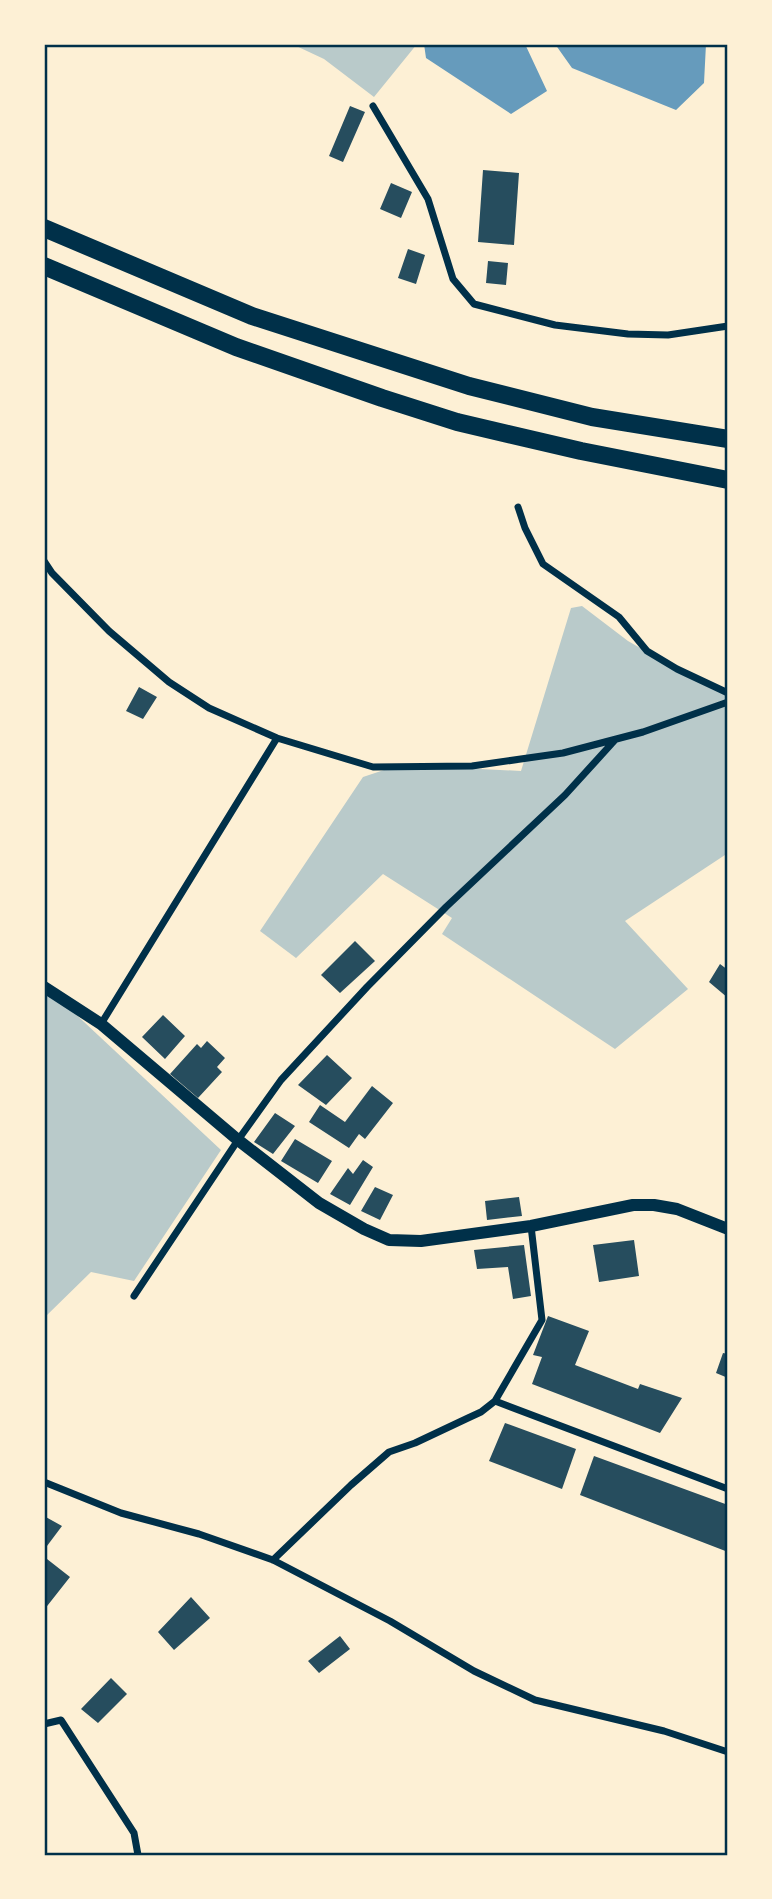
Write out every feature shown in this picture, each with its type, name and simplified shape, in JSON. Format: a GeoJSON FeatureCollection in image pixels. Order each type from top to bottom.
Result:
{"type":"FeatureCollection","features":[{"type":"Feature","properties":{"kind":"highway"},"geometry":{"type":"LineString","coordinates":[[44,228],[252,316],[469,386],[592,417],[728,439]]}},
{"type":"Feature","properties":{"kind":"highway"},"geometry":{"type":"LineString","coordinates":[[44,266],[236,346],[444,418],[581,452],[728,480]]}},
{"type":"Feature","properties":{"kind":"street"},"geometry":{"type":"LineString","coordinates":[[373,106],[428,199],[453,279],[474,304],[555,325],[628,334],[668,335],[728,326]]}},
{"type":"Feature","properties":{"kind":"street"},"geometry":{"type":"LineString","coordinates":[[518,507],[543,565],[619,617],[647,651],[677,669],[728,693]]}},
{"type":"Feature","properties":{"kind":"street"},"geometry":{"type":"LineString","coordinates":[[44,561],[52,573],[109,631],[169,682],[209,708],[276,738],[373,767],[472,766],[563,753],[643,732],[728,702]]}},
{"type":"Feature","properties":{"kind":"street"},"geometry":{"type":"LineString","coordinates":[[101,1024],[276,738]]}},
{"type":"Feature","properties":{"kind":"street"},"geometry":{"type":"LineString","coordinates":[[134,1296],[281,1080],[367,987],[446,907],[565,795],[615,739]]}},
{"type":"Feature","properties":{"kind":"street"},"geometry":{"type":"LineString","coordinates":[[44,987],[101,1024],[238,1140],[318,1203],[389,1240],[421,1241],[531,1226],[633,1205],[677,1209],[728,1229]]}},
{"type":"Feature","properties":{"kind":"street"},"geometry":{"type":"LineString","coordinates":[[273,1560],[389,1452],[415,1443],[481,1412],[495,1401],[542,1320],[531,1226]]}},
{"type":"Feature","properties":{"kind":"street"},"geometry":{"type":"LineString","coordinates":[[495,1401],[728,1489]]}},
{"type":"Feature","properties":{"kind":"street"},"geometry":{"type":"LineString","coordinates":[[44,1482],[121,1513],[198,1534],[273,1560],[390,1620],[474,1671],[535,1700],[664,1731],[728,1752]]}},
{"type":"Feature","properties":{"kind":"street"},"geometry":{"type":"LineString","coordinates":[[44,1724],[61,1720],[134,1833],[138,1855]]}},
{"type":"Feature","properties":{"kind":"shaded area"},"geometry":{"type":"Polygon","coordinates":[[[292,44],[417,44],[374,97],[324,59],[292,44]]]}},
{"type":"Feature","properties":{"kind":"shaded area"},"geometry":{"type":"Polygon","coordinates":[[[582,606],[628,641],[687,675],[728,691],[728,853],[625,921],[688,989],[615,1049],[442,934],[452,918],[383,874],[296,958],[260,931],[363,777],[399,765],[521,771],[571,608],[582,606]]]}},
{"type":"Feature","properties":{"kind":"shaded area"},"geometry":{"type":"Polygon","coordinates":[[[44,993],[68,1007],[221,1150],[134,1281],[91,1272],[44,1318],[44,993]]]}},
{"type":"Feature","properties":{"kind":"water"},"geometry":{"type":"Polygon","coordinates":[[[424,44],[525,44],[547,91],[511,114],[426,58],[424,44]]]}},
{"type":"Feature","properties":{"kind":"water"},"geometry":{"type":"Polygon","coordinates":[[[555,44],[706,44],[704,83],[676,110],[572,68],[555,44]]]}},
{"type":"Feature","properties":{"kind":"building"},"geometry":{"type":"Polygon","coordinates":[[[350,106],[365,112],[343,162],[329,156],[350,106]]]}},
{"type":"Feature","properties":{"kind":"building"},"geometry":{"type":"Polygon","coordinates":[[[483,170],[519,173],[514,245],[478,242],[483,170]]]}},
{"type":"Feature","properties":{"kind":"building"},"geometry":{"type":"Polygon","coordinates":[[[391,183],[412,192],[401,218],[380,209],[391,183]]]}},
{"type":"Feature","properties":{"kind":"building"},"geometry":{"type":"Polygon","coordinates":[[[408,249],[425,255],[416,284],[398,278],[408,249]]]}},
{"type":"Feature","properties":{"kind":"building"},"geometry":{"type":"Polygon","coordinates":[[[488,261],[508,263],[506,285],[486,283],[488,261]]]}},
{"type":"Feature","properties":{"kind":"building"},"geometry":{"type":"Polygon","coordinates":[[[139,687],[157,697],[143,719],[126,711],[139,687]]]}},
{"type":"Feature","properties":{"kind":"building"},"geometry":{"type":"Polygon","coordinates":[[[355,941],[375,961],[340,993],[321,975],[355,941]]]}},
{"type":"Feature","properties":{"kind":"building"},"geometry":{"type":"Polygon","coordinates":[[[720,964],[728,970],[728,998],[709,982],[720,964]]]}},
{"type":"Feature","properties":{"kind":"building"},"geometry":{"type":"Polygon","coordinates":[[[163,1015],[185,1036],[165,1059],[142,1037],[163,1015]]]}},
{"type":"Feature","properties":{"kind":"building"},"geometry":{"type":"Polygon","coordinates":[[[207,1041],[225,1058],[217,1067],[222,1072],[198,1098],[170,1074],[197,1044],[201,1048],[207,1041]]]}},
{"type":"Feature","properties":{"kind":"building"},"geometry":{"type":"Polygon","coordinates":[[[327,1055],[352,1078],[326,1105],[298,1085],[327,1055]]]}},
{"type":"Feature","properties":{"kind":"building"},"geometry":{"type":"Polygon","coordinates":[[[372,1086],[393,1103],[365,1139],[359,1134],[349,1148],[309,1122],[320,1105],[345,1122],[372,1086]]]}},
{"type":"Feature","properties":{"kind":"building"},"geometry":{"type":"Polygon","coordinates":[[[275,1113],[295,1126],[273,1154],[254,1142],[275,1113]]]}},
{"type":"Feature","properties":{"kind":"building"},"geometry":{"type":"Polygon","coordinates":[[[295,1139],[332,1161],[318,1183],[281,1161],[295,1139]]]}},
{"type":"Feature","properties":{"kind":"building"},"geometry":{"type":"Polygon","coordinates":[[[363,1160],[373,1167],[350,1205],[330,1194],[348,1168],[353,1174],[363,1160]]]}},
{"type":"Feature","properties":{"kind":"building"},"geometry":{"type":"Polygon","coordinates":[[[375,1187],[393,1195],[380,1220],[361,1211],[375,1187]]]}},
{"type":"Feature","properties":{"kind":"building"},"geometry":{"type":"Polygon","coordinates":[[[519,1197],[522,1216],[487,1220],[485,1201],[519,1197]]]}},
{"type":"Feature","properties":{"kind":"building"},"geometry":{"type":"Polygon","coordinates":[[[634,1240],[639,1276],[599,1282],[593,1245],[634,1240]]]}},
{"type":"Feature","properties":{"kind":"building"},"geometry":{"type":"Polygon","coordinates":[[[524,1245],[531,1296],[513,1299],[508,1267],[477,1269],[474,1250],[524,1245]]]}},
{"type":"Feature","properties":{"kind":"building"},"geometry":{"type":"Polygon","coordinates":[[[548,1316],[589,1331],[575,1365],[638,1389],[640,1384],[682,1398],[660,1433],[532,1384],[542,1357],[533,1355],[548,1316]]]}},
{"type":"Feature","properties":{"kind":"building"},"geometry":{"type":"Polygon","coordinates":[[[723,1353],[728,1354],[728,1378],[716,1373],[723,1353]]]}},
{"type":"Feature","properties":{"kind":"building"},"geometry":{"type":"Polygon","coordinates":[[[505,1423],[576,1449],[562,1489],[489,1461],[505,1423]]]}},
{"type":"Feature","properties":{"kind":"building"},"geometry":{"type":"Polygon","coordinates":[[[594,1456],[728,1505],[728,1552],[580,1495],[594,1456]]]}},
{"type":"Feature","properties":{"kind":"building"},"geometry":{"type":"Polygon","coordinates":[[[44,1516],[62,1526],[44,1550],[44,1516]]]}},
{"type":"Feature","properties":{"kind":"building"},"geometry":{"type":"Polygon","coordinates":[[[47,1559],[70,1577],[44,1610],[44,1563],[47,1559]]]}},
{"type":"Feature","properties":{"kind":"building"},"geometry":{"type":"Polygon","coordinates":[[[191,1597],[210,1618],[174,1650],[158,1632],[191,1597]]]}},
{"type":"Feature","properties":{"kind":"building"},"geometry":{"type":"Polygon","coordinates":[[[340,1636],[350,1649],[319,1673],[308,1661],[340,1636]]]}},
{"type":"Feature","properties":{"kind":"building"},"geometry":{"type":"Polygon","coordinates":[[[111,1678],[127,1694],[98,1723],[81,1709],[111,1678]]]}}]}
